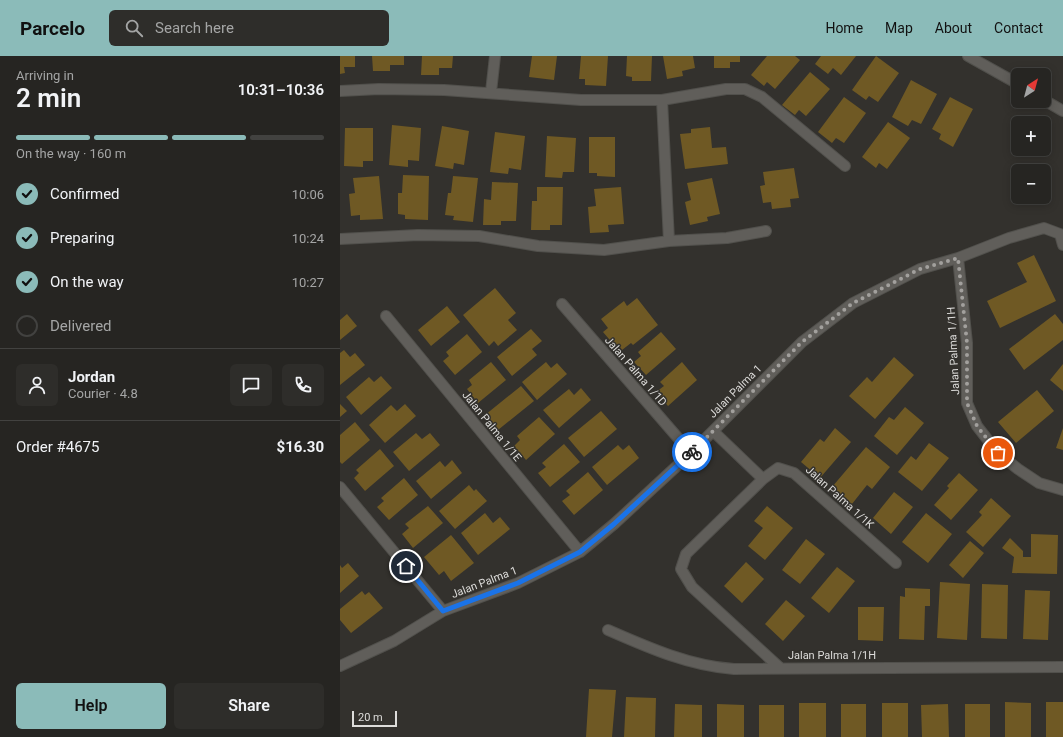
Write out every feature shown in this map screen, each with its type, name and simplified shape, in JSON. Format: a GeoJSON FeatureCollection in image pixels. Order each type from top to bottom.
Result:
{"type":"FeatureCollection","features":[{"type":"Feature","properties":{"kind":"street"},"geometry":{"type":"LineString","coordinates":[[491,92],[495,56]]}},
{"type":"Feature","properties":{"kind":"street"},"geometry":{"type":"LineString","coordinates":[[968,56],[1011,80]]}},
{"type":"Feature","properties":{"kind":"street"},"geometry":{"type":"LineString","coordinates":[[340,91],[430,90],[491,92],[581,100],[662,100],[726,89],[745,89],[762,97],[845,166]]}},
{"type":"Feature","properties":{"kind":"street"},"geometry":{"type":"LineString","coordinates":[[662,100],[669,241]]}},
{"type":"Feature","properties":{"kind":"street"},"geometry":{"type":"LineString","coordinates":[[1051,104],[1063,111]]}},
{"type":"Feature","properties":{"kind":"street","name":"Jalan Palma 1"},"geometry":{"type":"LineString","coordinates":[[340,666],[394,641],[443,611],[518,583],[580,552],[614,524],[691,453],[802,342],[853,303],[920,269],[958,258],[1009,238],[1044,228],[1062,229]]}},
{"type":"Feature","properties":{"kind":"street"},"geometry":{"type":"LineString","coordinates":[[1062,229],[1063,245]]}},
{"type":"Feature","properties":{"kind":"street"},"geometry":{"type":"LineString","coordinates":[[340,239],[418,235],[479,236],[538,246],[604,250],[669,241],[727,238],[766,231]]}},
{"type":"Feature","properties":{"kind":"street","name":"Jalan Palma 1/1H"},"geometry":{"type":"LineString","coordinates":[[958,258],[967,343],[967,403],[977,426],[998,453],[1018,469],[1039,483],[1063,490]]}},
{"type":"Feature","properties":{"kind":"street","name":"Jalan Palma 1/1D"},"geometry":{"type":"LineString","coordinates":[[562,304],[691,453]]}},
{"type":"Feature","properties":{"kind":"street","name":"Jalan Palma 1/1E"},"geometry":{"type":"LineString","coordinates":[[386,316],[580,552]]}},
{"type":"Feature","properties":{"kind":"street"},"geometry":{"type":"LineString","coordinates":[[713,431],[763,479],[686,554],[681,569],[692,587],[779,667]]}},
{"type":"Feature","properties":{"kind":"street","name":"Jalan Palma 1/1K"},"geometry":{"type":"LineString","coordinates":[[763,479],[778,468],[794,472],[896,562]]}},
{"type":"Feature","properties":{"kind":"street"},"geometry":{"type":"LineString","coordinates":[[340,487],[443,611]]}},
{"type":"Feature","properties":{"kind":"street","name":"Jalan Palma 1/1H"},"geometry":{"type":"LineString","coordinates":[[608,630],[651,649],[707,666],[734,669],[779,667],[1063,667]]}},
{"type":"Feature","properties":{"kind":"building"},"geometry":{"type":"Polygon","coordinates":[[[340,56],[355,56],[355,67],[344,67],[345,73],[340,74],[340,56]]]}},
{"type":"Feature","properties":{"kind":"building"},"geometry":{"type":"Polygon","coordinates":[[[372,56],[404,56],[404,65],[390,65],[390,71],[373,71],[372,56]]]}},
{"type":"Feature","properties":{"kind":"building"},"geometry":{"type":"Polygon","coordinates":[[[422,56],[453,56],[452,68],[439,68],[439,75],[421,75],[422,56]]]}},
{"type":"Feature","properties":{"kind":"building"},"geometry":{"type":"Polygon","coordinates":[[[532,56],[557,56],[554,80],[529,77],[532,56]]]}},
{"type":"Feature","properties":{"kind":"building"},"geometry":{"type":"Polygon","coordinates":[[[581,56],[608,56],[606,86],[585,85],[585,79],[579,79],[581,56]]]}},
{"type":"Feature","properties":{"kind":"building"},"geometry":{"type":"Polygon","coordinates":[[[627,56],[652,56],[651,81],[632,81],[632,77],[626,76],[627,56]]]}},
{"type":"Feature","properties":{"kind":"building"},"geometry":{"type":"Polygon","coordinates":[[[663,56],[693,56],[695,68],[682,71],[683,76],[667,79],[663,56]]]}},
{"type":"Feature","properties":{"kind":"building"},"geometry":{"type":"Polygon","coordinates":[[[714,56],[740,56],[740,62],[730,62],[730,68],[714,68],[714,56]]]}},
{"type":"Feature","properties":{"kind":"building"},"geometry":{"type":"Polygon","coordinates":[[[767,56],[795,56],[800,60],[775,89],[767,82],[764,86],[751,75],[767,56]]]}},
{"type":"Feature","properties":{"kind":"building"},"geometry":{"type":"Polygon","coordinates":[[[821,56],[856,56],[841,75],[833,68],[828,74],[815,64],[821,56]]]}},
{"type":"Feature","properties":{"kind":"building"},"geometry":{"type":"Polygon","coordinates":[[[876,56],[899,73],[878,102],[869,96],[866,100],[852,90],[876,56]]]}},
{"type":"Feature","properties":{"kind":"building"},"geometry":{"type":"Polygon","coordinates":[[[810,72],[830,89],[806,116],[799,110],[795,115],[782,105],[810,72]]]}},
{"type":"Feature","properties":{"kind":"building"},"geometry":{"type":"Polygon","coordinates":[[[911,80],[937,94],[921,124],[912,120],[908,126],[892,117],[911,80]]]}},
{"type":"Feature","properties":{"kind":"building"},"geometry":{"type":"Polygon","coordinates":[[[844,97],[866,113],[844,143],[836,138],[832,143],[818,132],[844,97]]]}},
{"type":"Feature","properties":{"kind":"building"},"geometry":{"type":"Polygon","coordinates":[[[950,97],[973,109],[953,147],[939,139],[941,134],[932,129],[950,97]]]}},
{"type":"Feature","properties":{"kind":"building"},"geometry":{"type":"Polygon","coordinates":[[[888,122],[910,138],[887,169],[879,163],[876,168],[862,157],[888,122]]]}},
{"type":"Feature","properties":{"kind":"building"},"geometry":{"type":"Polygon","coordinates":[[[392,125],[421,128],[419,161],[408,160],[408,167],[389,165],[392,125]]]}},
{"type":"Feature","properties":{"kind":"building"},"geometry":{"type":"Polygon","coordinates":[[[442,126],[469,131],[464,165],[454,163],[453,169],[435,166],[442,126]]]}},
{"type":"Feature","properties":{"kind":"building"},"geometry":{"type":"Polygon","coordinates":[[[710,127],[712,148],[726,147],[728,164],[685,169],[680,134],[691,133],[691,129],[710,127]]]}},
{"type":"Feature","properties":{"kind":"building"},"geometry":{"type":"Polygon","coordinates":[[[345,128],[373,128],[373,161],[363,161],[363,167],[344,166],[345,128]]]}},
{"type":"Feature","properties":{"kind":"building"},"geometry":{"type":"Polygon","coordinates":[[[495,132],[525,136],[521,170],[509,168],[508,174],[490,172],[495,132]]]}},
{"type":"Feature","properties":{"kind":"building"},"geometry":{"type":"Polygon","coordinates":[[[547,136],[576,138],[574,172],[563,172],[562,178],[545,177],[547,136]]]}},
{"type":"Feature","properties":{"kind":"building"},"geometry":{"type":"Polygon","coordinates":[[[589,137],[615,137],[615,177],[597,176],[597,173],[589,173],[589,137]]]}},
{"type":"Feature","properties":{"kind":"building"},"geometry":{"type":"Polygon","coordinates":[[[794,168],[799,198],[790,199],[791,207],[772,209],[771,202],[763,203],[760,186],[765,185],[763,172],[794,168]]]}},
{"type":"Feature","properties":{"kind":"building"},"geometry":{"type":"Polygon","coordinates":[[[403,175],[429,176],[428,220],[405,219],[405,215],[398,214],[398,193],[402,193],[403,175]]]}},
{"type":"Feature","properties":{"kind":"building"},"geometry":{"type":"Polygon","coordinates":[[[379,176],[383,219],[360,220],[360,215],[351,216],[349,194],[355,193],[353,178],[379,176]]]}},
{"type":"Feature","properties":{"kind":"building"},"geometry":{"type":"Polygon","coordinates":[[[453,176],[478,178],[473,222],[453,220],[454,216],[445,215],[448,193],[451,193],[453,176]]]}},
{"type":"Feature","properties":{"kind":"building"},"geometry":{"type":"Polygon","coordinates":[[[712,178],[720,214],[707,217],[708,221],[690,225],[685,202],[691,200],[687,183],[712,178]]]}},
{"type":"Feature","properties":{"kind":"building"},"geometry":{"type":"Polygon","coordinates":[[[492,182],[518,183],[516,221],[501,221],[501,225],[483,225],[484,199],[491,200],[492,182]]]}},
{"type":"Feature","properties":{"kind":"building"},"geometry":{"type":"Polygon","coordinates":[[[537,187],[563,187],[562,225],[550,225],[550,230],[531,230],[532,201],[537,201],[537,187]]]}},
{"type":"Feature","properties":{"kind":"building"},"geometry":{"type":"Polygon","coordinates":[[[621,187],[624,224],[608,225],[609,232],[590,233],[588,207],[596,206],[594,189],[621,187]]]}},
{"type":"Feature","properties":{"kind":"building"},"geometry":{"type":"Polygon","coordinates":[[[1034,255],[1056,301],[1000,328],[987,301],[1027,282],[1017,263],[1034,255]]]}},
{"type":"Feature","properties":{"kind":"building"},"geometry":{"type":"Polygon","coordinates":[[[495,288],[516,313],[508,320],[517,330],[498,346],[494,341],[489,346],[463,315],[495,288]]]}},
{"type":"Feature","properties":{"kind":"building"},"geometry":{"type":"Polygon","coordinates":[[[637,298],[658,325],[633,345],[631,343],[622,350],[618,344],[615,346],[603,332],[608,328],[601,319],[624,301],[627,306],[637,298]]]}},
{"type":"Feature","properties":{"kind":"building"},"geometry":{"type":"Polygon","coordinates":[[[447,306],[460,322],[431,346],[418,330],[447,306]]]}},
{"type":"Feature","properties":{"kind":"building"},"geometry":{"type":"Polygon","coordinates":[[[347,314],[357,326],[340,340],[340,320],[347,314]]]}},
{"type":"Feature","properties":{"kind":"building"},"geometry":{"type":"Polygon","coordinates":[[[1055,314],[1063,324],[1063,340],[1024,370],[1009,349],[1055,314]]]}},
{"type":"Feature","properties":{"kind":"building"},"geometry":{"type":"Polygon","coordinates":[[[531,329],[542,341],[532,349],[537,355],[512,376],[497,357],[531,329]]]}},
{"type":"Feature","properties":{"kind":"building"},"geometry":{"type":"Polygon","coordinates":[[[661,332],[676,349],[646,375],[634,362],[641,356],[638,352],[661,332]]]}},
{"type":"Feature","properties":{"kind":"building"},"geometry":{"type":"Polygon","coordinates":[[[467,334],[482,352],[455,375],[443,361],[449,356],[446,352],[467,334]]]}},
{"type":"Feature","properties":{"kind":"building"},"geometry":{"type":"Polygon","coordinates":[[[344,350],[350,357],[355,353],[365,365],[340,385],[340,353],[344,350]]]}},
{"type":"Feature","properties":{"kind":"building"},"geometry":{"type":"Polygon","coordinates":[[[894,357],[914,375],[875,419],[849,396],[867,377],[872,382],[894,357]]]}},
{"type":"Feature","properties":{"kind":"building"},"geometry":{"type":"Polygon","coordinates":[[[491,362],[506,380],[478,403],[467,389],[472,385],[469,380],[491,362]]]}},
{"type":"Feature","properties":{"kind":"building"},"geometry":{"type":"Polygon","coordinates":[[[546,362],[551,368],[557,363],[567,374],[537,400],[522,382],[546,362]]]}},
{"type":"Feature","properties":{"kind":"building"},"geometry":{"type":"Polygon","coordinates":[[[682,362],[697,380],[668,406],[656,392],[664,386],[660,382],[682,362]]]}},
{"type":"Feature","properties":{"kind":"building"},"geometry":{"type":"Polygon","coordinates":[[[1063,364],[1063,391],[1050,380],[1063,364]]]}},
{"type":"Feature","properties":{"kind":"building"},"geometry":{"type":"Polygon","coordinates":[[[381,376],[392,388],[361,415],[346,397],[369,377],[374,382],[381,376]]]}},
{"type":"Feature","properties":{"kind":"building"},"geometry":{"type":"Polygon","coordinates":[[[521,386],[534,401],[498,430],[485,415],[521,386]]]}},
{"type":"Feature","properties":{"kind":"building"},"geometry":{"type":"Polygon","coordinates":[[[581,388],[591,400],[559,428],[543,410],[569,389],[574,395],[581,388]]]}},
{"type":"Feature","properties":{"kind":"building"},"geometry":{"type":"Polygon","coordinates":[[[1037,390],[1054,411],[1016,443],[998,422],[1037,390]]]}},
{"type":"Feature","properties":{"kind":"building"},"geometry":{"type":"Polygon","coordinates":[[[340,404],[347,411],[340,417],[340,404]]]}},
{"type":"Feature","properties":{"kind":"building"},"geometry":{"type":"Polygon","coordinates":[[[405,404],[416,416],[385,443],[369,425],[391,405],[397,411],[405,404]]]}},
{"type":"Feature","properties":{"kind":"building"},"geometry":{"type":"Polygon","coordinates":[[[905,407],[924,423],[897,455],[874,436],[889,417],[894,420],[905,407]]]}},
{"type":"Feature","properties":{"kind":"building"},"geometry":{"type":"Polygon","coordinates":[[[601,411],[617,429],[584,457],[568,438],[601,411]]]}},
{"type":"Feature","properties":{"kind":"building"},"geometry":{"type":"Polygon","coordinates":[[[539,417],[555,434],[526,460],[514,446],[520,440],[517,436],[539,417]]]}},
{"type":"Feature","properties":{"kind":"building"},"geometry":{"type":"Polygon","coordinates":[[[355,422],[370,440],[342,464],[340,462],[340,435],[355,422]]]}},
{"type":"Feature","properties":{"kind":"building"},"geometry":{"type":"Polygon","coordinates":[[[835,428],[851,442],[820,478],[801,462],[820,439],[824,442],[835,428]]]}},
{"type":"Feature","properties":{"kind":"building"},"geometry":{"type":"Polygon","coordinates":[[[1063,428],[1063,450],[1056,448],[1063,428]]]}},
{"type":"Feature","properties":{"kind":"building"},"geometry":{"type":"Polygon","coordinates":[[[416,433],[422,439],[430,433],[440,445],[409,471],[393,452],[416,433]]]}},
{"type":"Feature","properties":{"kind":"building"},"geometry":{"type":"Polygon","coordinates":[[[929,443],[949,458],[922,491],[898,472],[911,456],[916,460],[929,443]]]}},
{"type":"Feature","properties":{"kind":"building"},"geometry":{"type":"Polygon","coordinates":[[[564,444],[580,462],[550,487],[538,473],[546,467],[542,463],[564,444]]]}},
{"type":"Feature","properties":{"kind":"building"},"geometry":{"type":"Polygon","coordinates":[[[618,445],[623,450],[629,445],[639,458],[607,485],[592,467],[618,445]]]}},
{"type":"Feature","properties":{"kind":"building"},"geometry":{"type":"Polygon","coordinates":[[[866,447],[890,467],[872,489],[867,485],[852,504],[832,487],[866,447]]]}},
{"type":"Feature","properties":{"kind":"building"},"geometry":{"type":"Polygon","coordinates":[[[380,449],[394,466],[365,491],[354,478],[359,473],[356,470],[380,449]]]}},
{"type":"Feature","properties":{"kind":"building"},"geometry":{"type":"Polygon","coordinates":[[[452,460],[462,473],[431,499],[416,481],[440,461],[445,467],[452,460]]]}},
{"type":"Feature","properties":{"kind":"building"},"geometry":{"type":"Polygon","coordinates":[[[588,472],[603,490],[574,515],[562,501],[570,495],[566,491],[588,472]]]}},
{"type":"Feature","properties":{"kind":"building"},"geometry":{"type":"Polygon","coordinates":[[[959,473],[978,490],[951,520],[934,505],[949,488],[947,486],[959,473]]]}},
{"type":"Feature","properties":{"kind":"building"},"geometry":{"type":"Polygon","coordinates":[[[404,478],[418,495],[389,520],[377,507],[384,501],[381,498],[404,478]]]}},
{"type":"Feature","properties":{"kind":"building"},"geometry":{"type":"Polygon","coordinates":[[[469,485],[474,491],[476,489],[487,501],[455,529],[439,511],[469,485]]]}},
{"type":"Feature","properties":{"kind":"building"},"geometry":{"type":"Polygon","coordinates":[[[894,492],[913,507],[891,534],[873,518],[894,492]]]}},
{"type":"Feature","properties":{"kind":"building"},"geometry":{"type":"Polygon","coordinates":[[[991,498],[1011,516],[983,547],[966,532],[982,515],[979,512],[991,498]]]}},
{"type":"Feature","properties":{"kind":"building"},"geometry":{"type":"Polygon","coordinates":[[[428,506],[443,523],[413,548],[402,534],[409,528],[405,524],[428,506]]]}},
{"type":"Feature","properties":{"kind":"building"},"geometry":{"type":"Polygon","coordinates":[[[767,506],[793,528],[765,560],[748,546],[763,528],[754,521],[767,506]]]}},
{"type":"Feature","properties":{"kind":"building"},"geometry":{"type":"Polygon","coordinates":[[[485,513],[493,523],[500,517],[510,529],[478,555],[461,533],[485,513]]]}},
{"type":"Feature","properties":{"kind":"building"},"geometry":{"type":"Polygon","coordinates":[[[926,513],[952,534],[928,563],[902,542],[926,513]]]}},
{"type":"Feature","properties":{"kind":"building"},"geometry":{"type":"Polygon","coordinates":[[[1031,534],[1058,535],[1057,574],[1012,573],[1014,557],[1002,548],[1010,538],[1023,551],[1023,557],[1031,557],[1031,534]]]}},
{"type":"Feature","properties":{"kind":"building"},"geometry":{"type":"Polygon","coordinates":[[[451,535],[474,563],[451,581],[444,571],[439,575],[424,557],[451,535]]]}},
{"type":"Feature","properties":{"kind":"building"},"geometry":{"type":"Polygon","coordinates":[[[806,539],[825,554],[800,584],[782,570],[806,539]]]}},
{"type":"Feature","properties":{"kind":"building"},"geometry":{"type":"Polygon","coordinates":[[[970,541],[984,553],[963,578],[949,565],[970,541]]]}},
{"type":"Feature","properties":{"kind":"building"},"geometry":{"type":"Polygon","coordinates":[[[746,562],[764,579],[742,603],[724,586],[746,562]]]}},
{"type":"Feature","properties":{"kind":"building"},"geometry":{"type":"Polygon","coordinates":[[[348,563],[359,576],[340,593],[340,565],[342,568],[348,563]]]}},
{"type":"Feature","properties":{"kind":"building"},"geometry":{"type":"Polygon","coordinates":[[[837,567],[855,581],[829,613],[811,598],[837,567]]]}},
{"type":"Feature","properties":{"kind":"building"},"geometry":{"type":"Polygon","coordinates":[[[940,582],[970,584],[967,640],[937,638],[940,582]]]}},
{"type":"Feature","properties":{"kind":"building"},"geometry":{"type":"Polygon","coordinates":[[[982,584],[1008,585],[1007,639],[981,638],[982,584]]]}},
{"type":"Feature","properties":{"kind":"building"},"geometry":{"type":"Polygon","coordinates":[[[905,588],[930,589],[930,606],[925,606],[924,640],[899,639],[900,596],[905,597],[905,588]]]}},
{"type":"Feature","properties":{"kind":"building"},"geometry":{"type":"Polygon","coordinates":[[[1025,590],[1050,591],[1048,640],[1023,639],[1025,590]]]}},
{"type":"Feature","properties":{"kind":"building"},"geometry":{"type":"Polygon","coordinates":[[[362,591],[365,595],[369,592],[383,608],[351,633],[340,620],[340,609],[362,591]]]}},
{"type":"Feature","properties":{"kind":"building"},"geometry":{"type":"Polygon","coordinates":[[[786,600],[805,616],[783,641],[765,624],[786,600]]]}},
{"type":"Feature","properties":{"kind":"building"},"geometry":{"type":"Polygon","coordinates":[[[858,607],[884,607],[883,641],[858,640],[858,607]]]}},
{"type":"Feature","properties":{"kind":"building"},"geometry":{"type":"Polygon","coordinates":[[[589,689],[616,690],[612,737],[586,737],[589,689]]]}},
{"type":"Feature","properties":{"kind":"building"},"geometry":{"type":"Polygon","coordinates":[[[626,697],[656,698],[655,737],[624,737],[626,697]]]}},
{"type":"Feature","properties":{"kind":"building"},"geometry":{"type":"Polygon","coordinates":[[[1005,702],[1031,703],[1031,737],[1005,737],[1005,702]]]}},
{"type":"Feature","properties":{"kind":"building"},"geometry":{"type":"Polygon","coordinates":[[[1046,702],[1063,702],[1063,737],[1046,737],[1046,702]]]}},
{"type":"Feature","properties":{"kind":"building"},"geometry":{"type":"Polygon","coordinates":[[[799,703],[826,703],[826,737],[799,737],[799,703]]]}},
{"type":"Feature","properties":{"kind":"building"},"geometry":{"type":"Polygon","coordinates":[[[882,703],[908,703],[908,737],[882,737],[882,703]]]}},
{"type":"Feature","properties":{"kind":"building"},"geometry":{"type":"Polygon","coordinates":[[[675,704],[702,705],[702,737],[674,737],[675,704]]]}},
{"type":"Feature","properties":{"kind":"building"},"geometry":{"type":"Polygon","coordinates":[[[717,704],[744,705],[744,737],[717,737],[717,704]]]}},
{"type":"Feature","properties":{"kind":"building"},"geometry":{"type":"Polygon","coordinates":[[[841,704],[866,704],[866,737],[841,737],[841,704]]]}},
{"type":"Feature","properties":{"kind":"building"},"geometry":{"type":"Polygon","coordinates":[[[948,704],[949,737],[922,737],[921,705],[948,704]]]}},
{"type":"Feature","properties":{"kind":"building"},"geometry":{"type":"Polygon","coordinates":[[[965,704],[990,704],[990,737],[965,737],[965,704]]]}},
{"type":"Feature","properties":{"kind":"building"},"geometry":{"type":"Polygon","coordinates":[[[759,705],[784,705],[784,737],[759,737],[759,705]]]}},
{"type":"Feature","properties":{"kind":"way so far"},"geometry":{"type":"LineString","coordinates":[[692,452],[743,399],[802,342],[853,303],[920,269],[958,258],[967,343],[967,403],[977,426],[998,453]]}},
{"type":"Feature","properties":{"kind":"route"},"geometry":{"type":"LineString","coordinates":[[406,566],[443,611],[518,583],[580,552],[614,524],[651,488],[692,452]]}}]}
